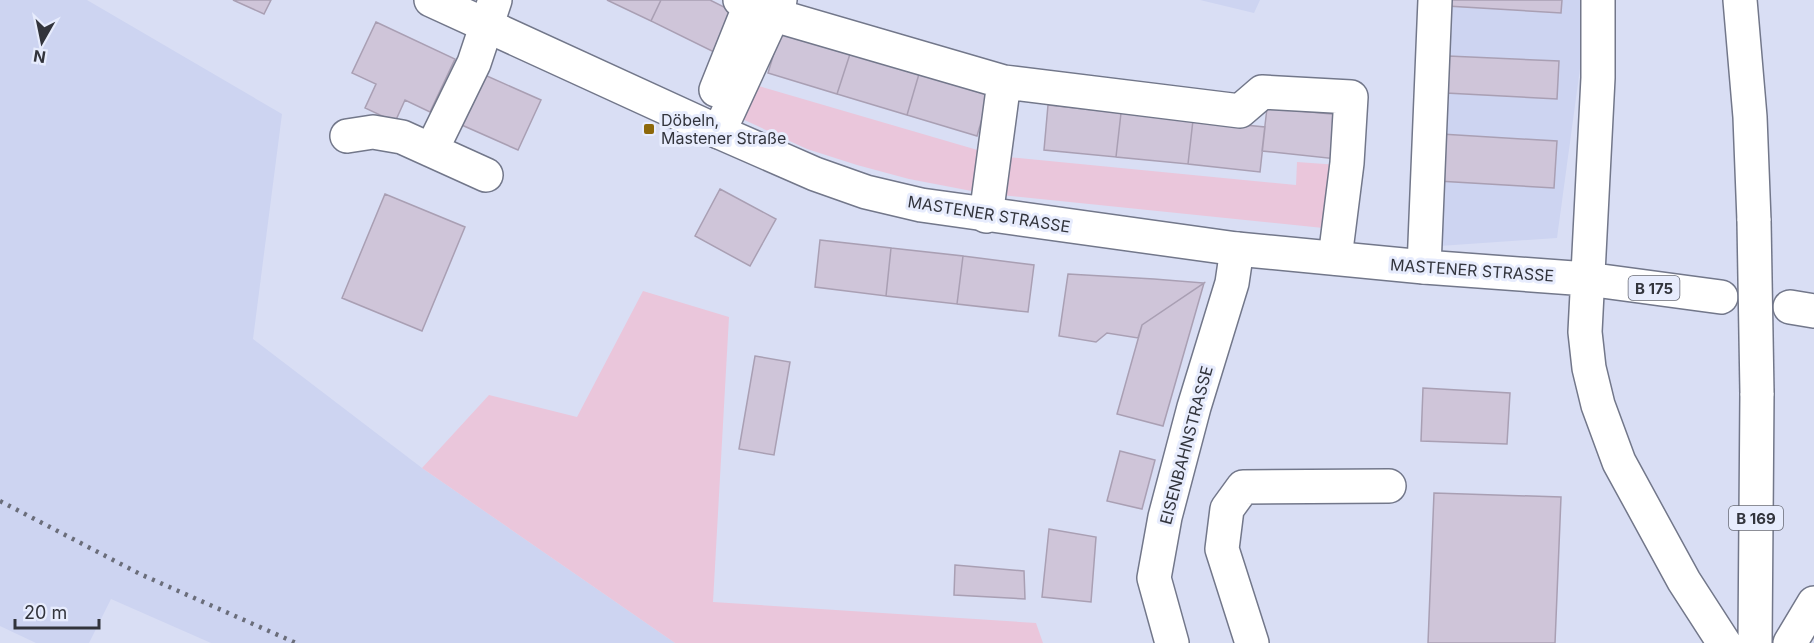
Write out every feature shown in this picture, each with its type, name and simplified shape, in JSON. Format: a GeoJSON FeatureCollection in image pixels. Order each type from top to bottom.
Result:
{"type":"FeatureCollection","features":[{"type":"Feature","properties":{"kind":"main road","name":"MASTENER STRASSE"},"geometry":{"type":"LineString","coordinates":[[431,0],[491,13],[711,128],[815,174],[866,192],[921,205],[986,216],[1237,249],[1424,267],[1587,279]]}},
{"type":"Feature","properties":{"kind":"main road"},"geometry":{"type":"LineString","coordinates":[[711,128],[750,5],[740,0]]}},
{"type":"Feature","properties":{"kind":"main road"},"geometry":{"type":"LineString","coordinates":[[1424,267],[1435,0]]}},
{"type":"Feature","properties":{"kind":"main road"},"geometry":{"type":"LineString","coordinates":[[1598,0],[1598,78],[1585,332],[1589,368],[1598,405],[1618,462],[1684,582],[1724,643]]}},
{"type":"Feature","properties":{"kind":"main road","name":"B 169"},"geometry":{"type":"LineString","coordinates":[[1740,0],[1750,117],[1754,221],[1757,393],[1755,643]]}},
{"type":"Feature","properties":{"kind":"main road"},"geometry":{"type":"LineString","coordinates":[[711,128],[777,7],[1004,82],[1239,111],[1262,92],[1351,97],[1347,163],[1335,258]]}},
{"type":"Feature","properties":{"kind":"main road"},"geometry":{"type":"LineString","coordinates":[[432,149],[474,63],[491,13]]}},
{"type":"Feature","properties":{"kind":"main road"},"geometry":{"type":"LineString","coordinates":[[986,216],[1004,82]]}},
{"type":"Feature","properties":{"kind":"main road"},"geometry":{"type":"LineString","coordinates":[[347,136],[373,132],[402,137],[486,175]]}},
{"type":"Feature","properties":{"kind":"main road","name":"EISENBAHNSTRASSE"},"geometry":{"type":"LineString","coordinates":[[1172,643],[1154,578],[1165,517],[1194,407],[1232,283],[1237,249]]}},
{"type":"Feature","properties":{"kind":"main road","name":"B 175"},"geometry":{"type":"LineString","coordinates":[[1587,279],[1721,297]]}},
{"type":"Feature","properties":{"kind":"main road"},"geometry":{"type":"LineString","coordinates":[[1252,643],[1222,549],[1227,509],[1244,488],[1389,486]]}},
{"type":"Feature","properties":{"kind":"main road"},"geometry":{"type":"LineString","coordinates":[[1790,643],[1814,603]]}},
{"type":"Feature","properties":{"kind":"shaded area"},"geometry":{"type":"Polygon","coordinates":[[[0,0],[87,0],[282,114],[253,339],[422,468],[675,643],[211,643],[111,599],[89,643],[36,643],[0,626],[0,0]]]}},
{"type":"Feature","properties":{"kind":"shaded area"},"geometry":{"type":"Polygon","coordinates":[[[1200,0],[1260,0],[1254,13],[1200,0]]]}},
{"type":"Feature","properties":{"kind":"shaded area"},"geometry":{"type":"Polygon","coordinates":[[[1435,0],[1582,0],[1584,39],[1557,238],[1425,247],[1435,0]]]}},
{"type":"Feature","properties":{"kind":"shaded area"},"geometry":{"type":"Polygon","coordinates":[[[752,84],[998,156],[1296,185],[1297,162],[1339,165],[1333,229],[982,193],[909,179],[807,149],[738,117],[752,84]]]}},
{"type":"Feature","properties":{"kind":"shaded area"},"geometry":{"type":"Polygon","coordinates":[[[643,291],[729,317],[713,602],[1036,623],[1043,643],[675,643],[422,468],[489,395],[577,417],[643,291]]]}},
{"type":"Feature","properties":{"kind":"building"},"geometry":{"type":"Polygon","coordinates":[[[233,0],[271,0],[264,14],[233,0]]]}},
{"type":"Feature","properties":{"kind":"building"},"geometry":{"type":"Polygon","coordinates":[[[607,0],[661,0],[651,21],[607,0]]]}},
{"type":"Feature","properties":{"kind":"building"},"geometry":{"type":"Polygon","coordinates":[[[661,0],[710,0],[736,13],[716,53],[651,21],[661,0]]]}},
{"type":"Feature","properties":{"kind":"building"},"geometry":{"type":"Polygon","coordinates":[[[1448,0],[1562,0],[1561,13],[1447,6],[1448,0]]]}},
{"type":"Feature","properties":{"kind":"building"},"geometry":{"type":"Polygon","coordinates":[[[376,22],[455,59],[430,112],[405,100],[395,122],[365,108],[376,84],[352,73],[376,22]]]}},
{"type":"Feature","properties":{"kind":"building"},"geometry":{"type":"Polygon","coordinates":[[[780,33],[850,54],[837,94],[768,73],[780,33]]]}},
{"type":"Feature","properties":{"kind":"building"},"geometry":{"type":"Polygon","coordinates":[[[850,54],[919,74],[907,115],[837,94],[850,54]]]}},
{"type":"Feature","properties":{"kind":"building"},"geometry":{"type":"Polygon","coordinates":[[[1448,56],[1559,61],[1557,99],[1446,93],[1448,56]]]}},
{"type":"Feature","properties":{"kind":"building"},"geometry":{"type":"Polygon","coordinates":[[[478,72],[541,100],[518,150],[455,122],[478,72]]]}},
{"type":"Feature","properties":{"kind":"building"},"geometry":{"type":"Polygon","coordinates":[[[919,74],[989,95],[977,136],[907,115],[919,74]]]}},
{"type":"Feature","properties":{"kind":"building"},"geometry":{"type":"Polygon","coordinates":[[[1048,105],[1121,113],[1116,157],[1044,150],[1048,105]]]}},
{"type":"Feature","properties":{"kind":"building"},"geometry":{"type":"Polygon","coordinates":[[[1267,108],[1342,115],[1337,159],[1262,151],[1267,108]]]}},
{"type":"Feature","properties":{"kind":"building"},"geometry":{"type":"Polygon","coordinates":[[[1121,113],[1193,120],[1188,164],[1116,157],[1121,113]]]}},
{"type":"Feature","properties":{"kind":"building"},"geometry":{"type":"Polygon","coordinates":[[[1193,120],[1265,127],[1260,172],[1188,164],[1193,120]]]}},
{"type":"Feature","properties":{"kind":"building"},"geometry":{"type":"Polygon","coordinates":[[[1441,134],[1557,141],[1554,188],[1438,181],[1441,134]]]}},
{"type":"Feature","properties":{"kind":"building"},"geometry":{"type":"Polygon","coordinates":[[[720,189],[776,219],[750,266],[695,236],[720,189]]]}},
{"type":"Feature","properties":{"kind":"building"},"geometry":{"type":"Polygon","coordinates":[[[385,194],[465,227],[422,331],[342,298],[385,194]]]}},
{"type":"Feature","properties":{"kind":"building"},"geometry":{"type":"Polygon","coordinates":[[[820,240],[891,248],[886,296],[815,287],[820,240]]]}},
{"type":"Feature","properties":{"kind":"building"},"geometry":{"type":"Polygon","coordinates":[[[891,248],[963,256],[957,304],[886,296],[891,248]]]}},
{"type":"Feature","properties":{"kind":"building"},"geometry":{"type":"Polygon","coordinates":[[[963,256],[1034,265],[1028,312],[957,304],[963,256]]]}},
{"type":"Feature","properties":{"kind":"building"},"geometry":{"type":"Polygon","coordinates":[[[1068,274],[1204,283],[1142,325],[1138,338],[1107,333],[1096,342],[1059,336],[1068,274]]]}},
{"type":"Feature","properties":{"kind":"building"},"geometry":{"type":"Polygon","coordinates":[[[1204,283],[1163,426],[1117,414],[1142,325],[1204,283]]]}},
{"type":"Feature","properties":{"kind":"building"},"geometry":{"type":"Polygon","coordinates":[[[755,356],[790,362],[774,455],[739,449],[755,356]]]}},
{"type":"Feature","properties":{"kind":"building"},"geometry":{"type":"Polygon","coordinates":[[[1423,388],[1510,393],[1507,444],[1421,441],[1423,388]]]}},
{"type":"Feature","properties":{"kind":"building"},"geometry":{"type":"Polygon","coordinates":[[[1120,451],[1155,460],[1142,509],[1107,501],[1120,451]]]}},
{"type":"Feature","properties":{"kind":"building"},"geometry":{"type":"Polygon","coordinates":[[[1434,493],[1561,497],[1555,643],[1428,643],[1434,493]]]}},
{"type":"Feature","properties":{"kind":"building"},"geometry":{"type":"Polygon","coordinates":[[[1049,529],[1096,537],[1091,602],[1042,597],[1049,529]]]}},
{"type":"Feature","properties":{"kind":"building"},"geometry":{"type":"Polygon","coordinates":[[[955,565],[1024,571],[1025,599],[954,595],[955,565]]]}},
{"type":"Feature","properties":{"kind":"railway"},"geometry":{"type":"LineString","coordinates":[[0,501],[140,574],[296,643]]}},
{"type":"Feature","properties":{"kind":"place","name":"Döbeln, Mastener Straße"},"geometry":{"type":"Point","coordinates":[649,129]}}]}
